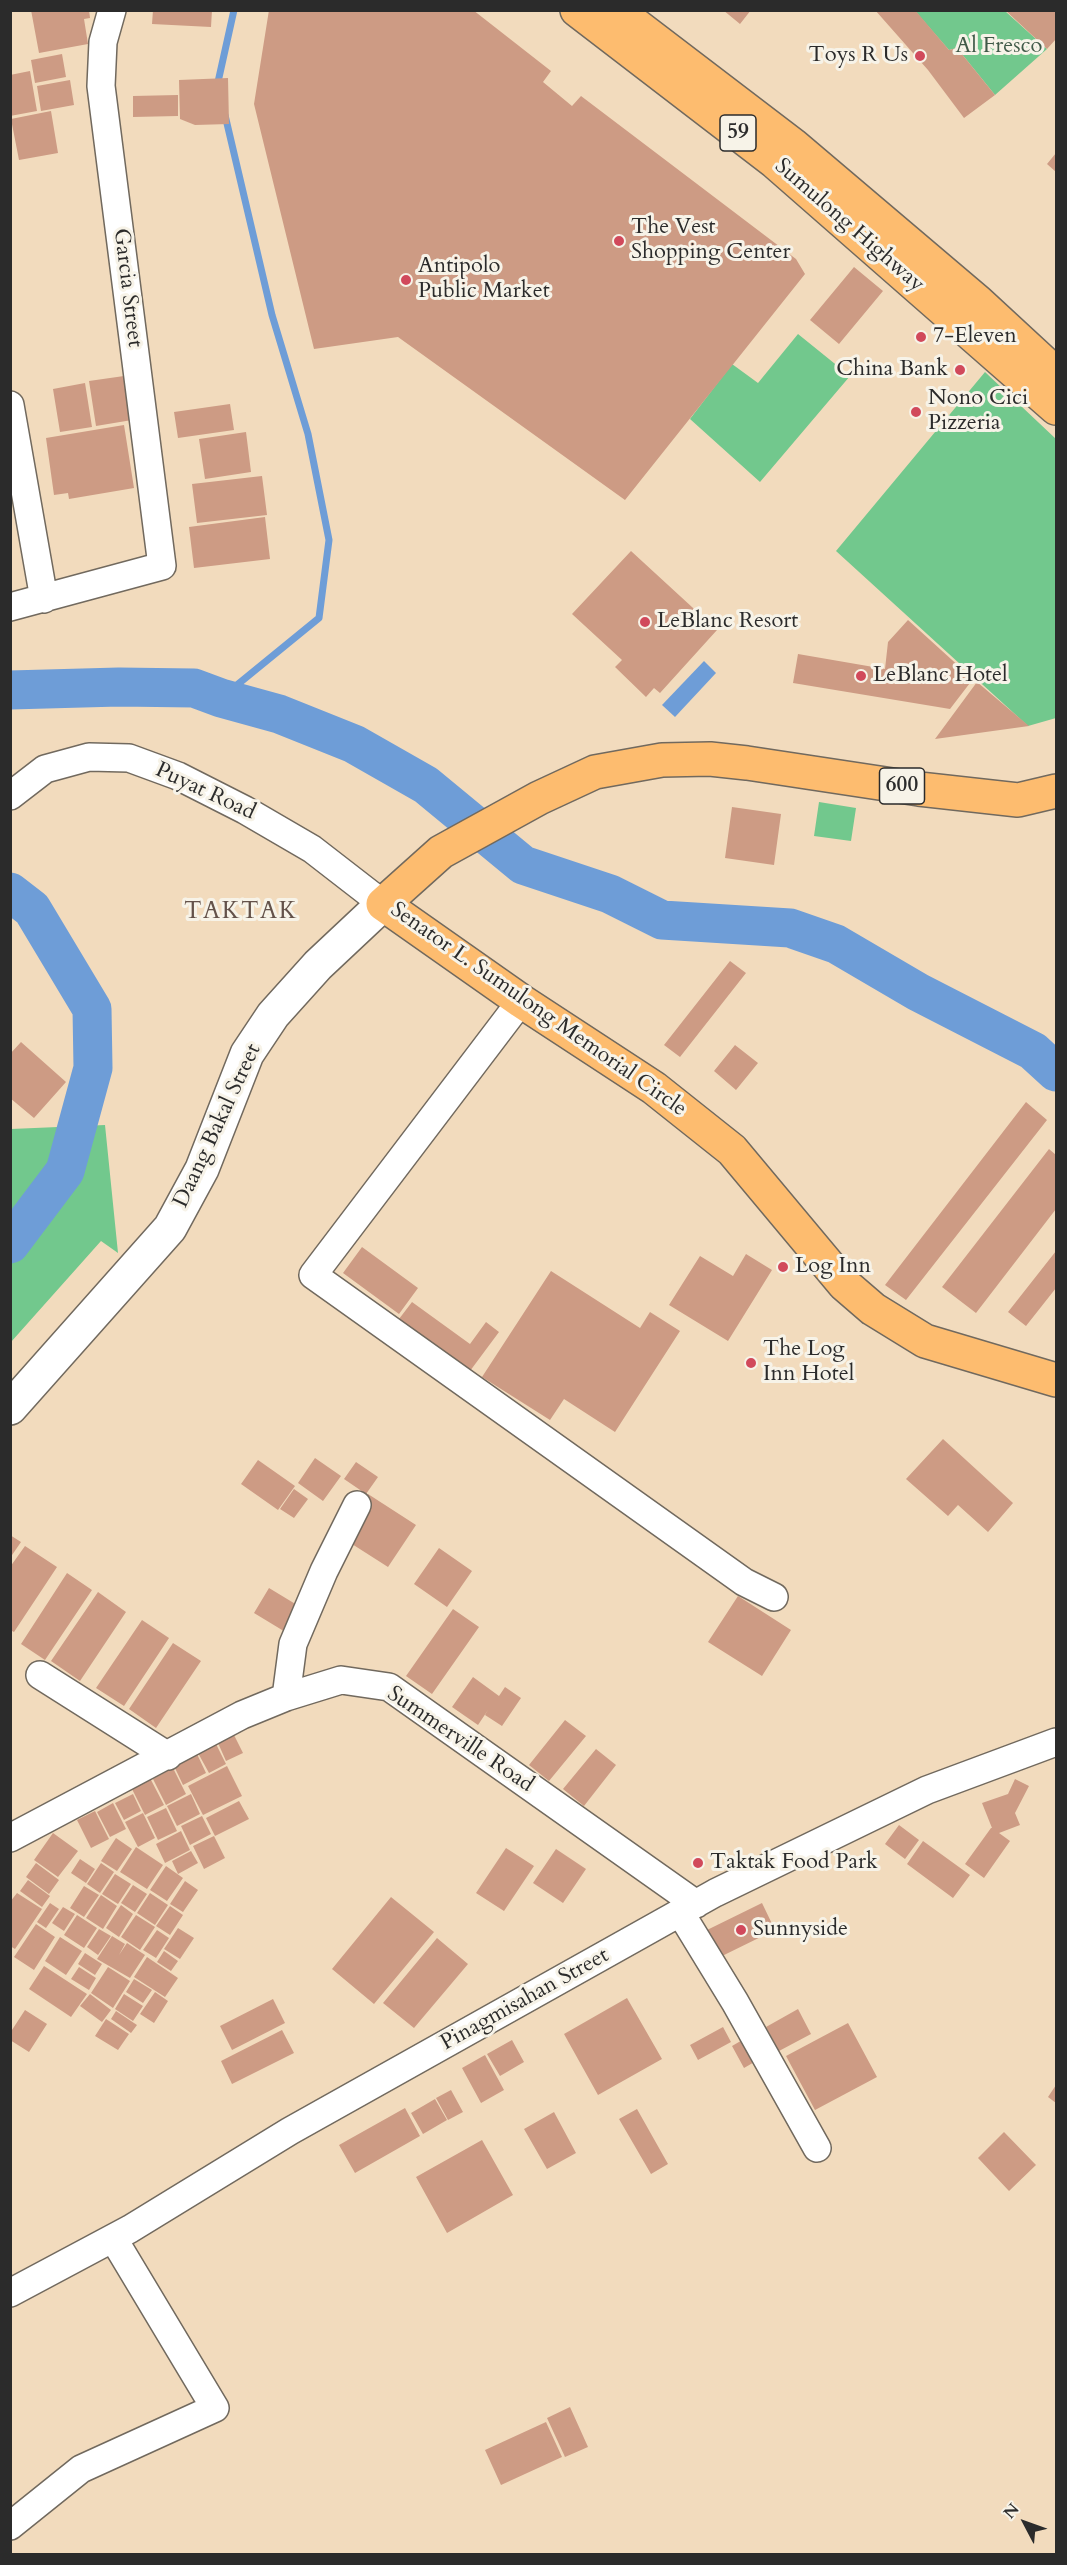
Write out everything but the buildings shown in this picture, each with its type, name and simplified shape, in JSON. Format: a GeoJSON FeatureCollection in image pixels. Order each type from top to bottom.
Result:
{"type":"FeatureCollection","features":[{"type":"Feature","properties":{"kind":"main road","name":"Sumulong Highway"},"geometry":{"type":"LineString","coordinates":[[577,10],[775,162],[1056,408]]}},
{"type":"Feature","properties":{"kind":"main road","name":"Sumulong Highway"},"geometry":{"type":"LineString","coordinates":[[616,10],[793,145],[969,295],[1056,374]]}},
{"type":"Feature","properties":{"kind":"main road","name":"Senator L. Sumulong Memorial Circle"},"geometry":{"type":"LineString","coordinates":[[1056,791],[1018,800],[919,789],[747,763],[710,759],[662,760],[595,772],[539,798],[441,852],[383,904],[521,1001],[654,1088],[732,1150],[844,1284],[873,1310],[926,1341],[1056,1380]]}},
{"type":"Feature","properties":{"kind":"street","name":"Garcia Street"},"geometry":{"type":"LineString","coordinates":[[44,598],[162,566],[101,86],[103,42],[112,10]]}},
{"type":"Feature","properties":{"kind":"street"},"geometry":{"type":"LineString","coordinates":[[10,405],[17,494],[44,598],[10,607]]}},
{"type":"Feature","properties":{"kind":"street","name":"Puyat Road"},"geometry":{"type":"LineString","coordinates":[[10,796],[45,769],[89,757],[129,758],[178,776],[245,810],[312,849],[383,904]]}},
{"type":"Feature","properties":{"kind":"street","name":"Daang Bakal Street"},"geometry":{"type":"LineString","coordinates":[[10,1408],[170,1228],[202,1169],[247,1054],[273,1015],[318,965],[383,904]]}},
{"type":"Feature","properties":{"kind":"street"},"geometry":{"type":"LineString","coordinates":[[521,1001],[313,1275],[744,1582],[774,1597]]}},
{"type":"Feature","properties":{"kind":"street"},"geometry":{"type":"LineString","coordinates":[[286,1697],[293,1644],[357,1505]]}},
{"type":"Feature","properties":{"kind":"street"},"geometry":{"type":"LineString","coordinates":[[40,1675],[168,1756]]}},
{"type":"Feature","properties":{"kind":"street","name":"Summerville Road"},"geometry":{"type":"LineString","coordinates":[[10,1838],[242,1715],[286,1697],[341,1680],[389,1687],[688,1908]]}},
{"type":"Feature","properties":{"kind":"street","name":"Pinagmisahan Street"},"geometry":{"type":"LineString","coordinates":[[10,2292],[114,2238],[290,2131],[688,1908],[836,1832],[927,1790],[1056,1742]]}},
{"type":"Feature","properties":{"kind":"street"},"geometry":{"type":"LineString","coordinates":[[688,1908],[735,2002],[817,2148]]}},
{"type":"Feature","properties":{"kind":"street"},"geometry":{"type":"LineString","coordinates":[[10,2526],[81,2469],[215,2408],[114,2238]]}},
{"type":"Feature","properties":{"kind":"green space","name":"Al Fresco"},"geometry":{"type":"Polygon","coordinates":[[[915,11],[1005,11],[1047,49],[995,95],[957,48],[949,50],[915,11]]]}},
{"type":"Feature","properties":{"kind":"green space"},"geometry":{"type":"Polygon","coordinates":[[[798,334],[850,376],[760,482],[690,419],[732,364],[758,383],[798,334]]]}},
{"type":"Feature","properties":{"kind":"green space"},"geometry":{"type":"Polygon","coordinates":[[[985,372],[1056,439],[1056,718],[1028,726],[836,551],[985,372]]]}},
{"type":"Feature","properties":{"kind":"green space"},"geometry":{"type":"Polygon","coordinates":[[[819,802],[856,808],[851,841],[814,836],[819,802]]]}},
{"type":"Feature","properties":{"kind":"green space"},"geometry":{"type":"Polygon","coordinates":[[[105,1125],[118,1253],[101,1241],[11,1342],[11,1129],[105,1125]]]}},
{"type":"Feature","properties":{"kind":"water"},"geometry":{"type":"Polygon","coordinates":[[[704,661],[716,673],[675,717],[662,705],[704,661]]]}},
{"type":"Feature","properties":{"kind":"waterway"},"geometry":{"type":"LineString","coordinates":[[219,87],[218,82],[234,10]]}},
{"type":"Feature","properties":{"kind":"waterway"},"geometry":{"type":"LineString","coordinates":[[221,698],[319,618],[329,540],[308,434],[272,315],[225,115]]}},
{"type":"Feature","properties":{"kind":"waterway"},"geometry":{"type":"LineString","coordinates":[[10,690],[119,687],[194,688],[279,714],[354,744],[426,785],[523,865],[610,894],[662,920],[790,928],[836,944],[918,992],[1033,1051],[1056,1072]]}},
{"type":"Feature","properties":{"kind":"waterway"},"geometry":{"type":"LineString","coordinates":[[10,892],[32,909],[92,1009],[93,1068],[65,1171],[10,1244]]}},
{"type":"Feature","properties":{"kind":"place","name":"Toys R Us"},"geometry":{"type":"Point","coordinates":[920,56]}},
{"type":"Feature","properties":{"kind":"place","name":"The Vest Shopping Center"},"geometry":{"type":"Point","coordinates":[619,241]}},
{"type":"Feature","properties":{"kind":"place","name":"Antipolo Public Market"},"geometry":{"type":"Point","coordinates":[406,280]}},
{"type":"Feature","properties":{"kind":"place","name":"7-Eleven"},"geometry":{"type":"Point","coordinates":[921,337]}},
{"type":"Feature","properties":{"kind":"place","name":"China Bank"},"geometry":{"type":"Point","coordinates":[960,370]}},
{"type":"Feature","properties":{"kind":"place","name":"Nono Cici Pizzeria"},"geometry":{"type":"Point","coordinates":[916,412]}},
{"type":"Feature","properties":{"kind":"place","name":"LeBlanc Resort"},"geometry":{"type":"Point","coordinates":[645,622]}},
{"type":"Feature","properties":{"kind":"place","name":"LeBlanc Hotel"},"geometry":{"type":"Point","coordinates":[861,676]}},
{"type":"Feature","properties":{"kind":"place","name":"Log Inn"},"geometry":{"type":"Point","coordinates":[783,1267]}},
{"type":"Feature","properties":{"kind":"place","name":"The Log Inn Hotel"},"geometry":{"type":"Point","coordinates":[751,1363]}},
{"type":"Feature","properties":{"kind":"place","name":"Taktak Food Park"},"geometry":{"type":"Point","coordinates":[698,1863]}},
{"type":"Feature","properties":{"kind":"place","name":"Sunnyside"},"geometry":{"type":"Point","coordinates":[741,1930]}},
{"type":"Feature","properties":{"kind":"district","name":"TAKTAK"},"geometry":{"type":"Point","coordinates":[241,912]}}]}
